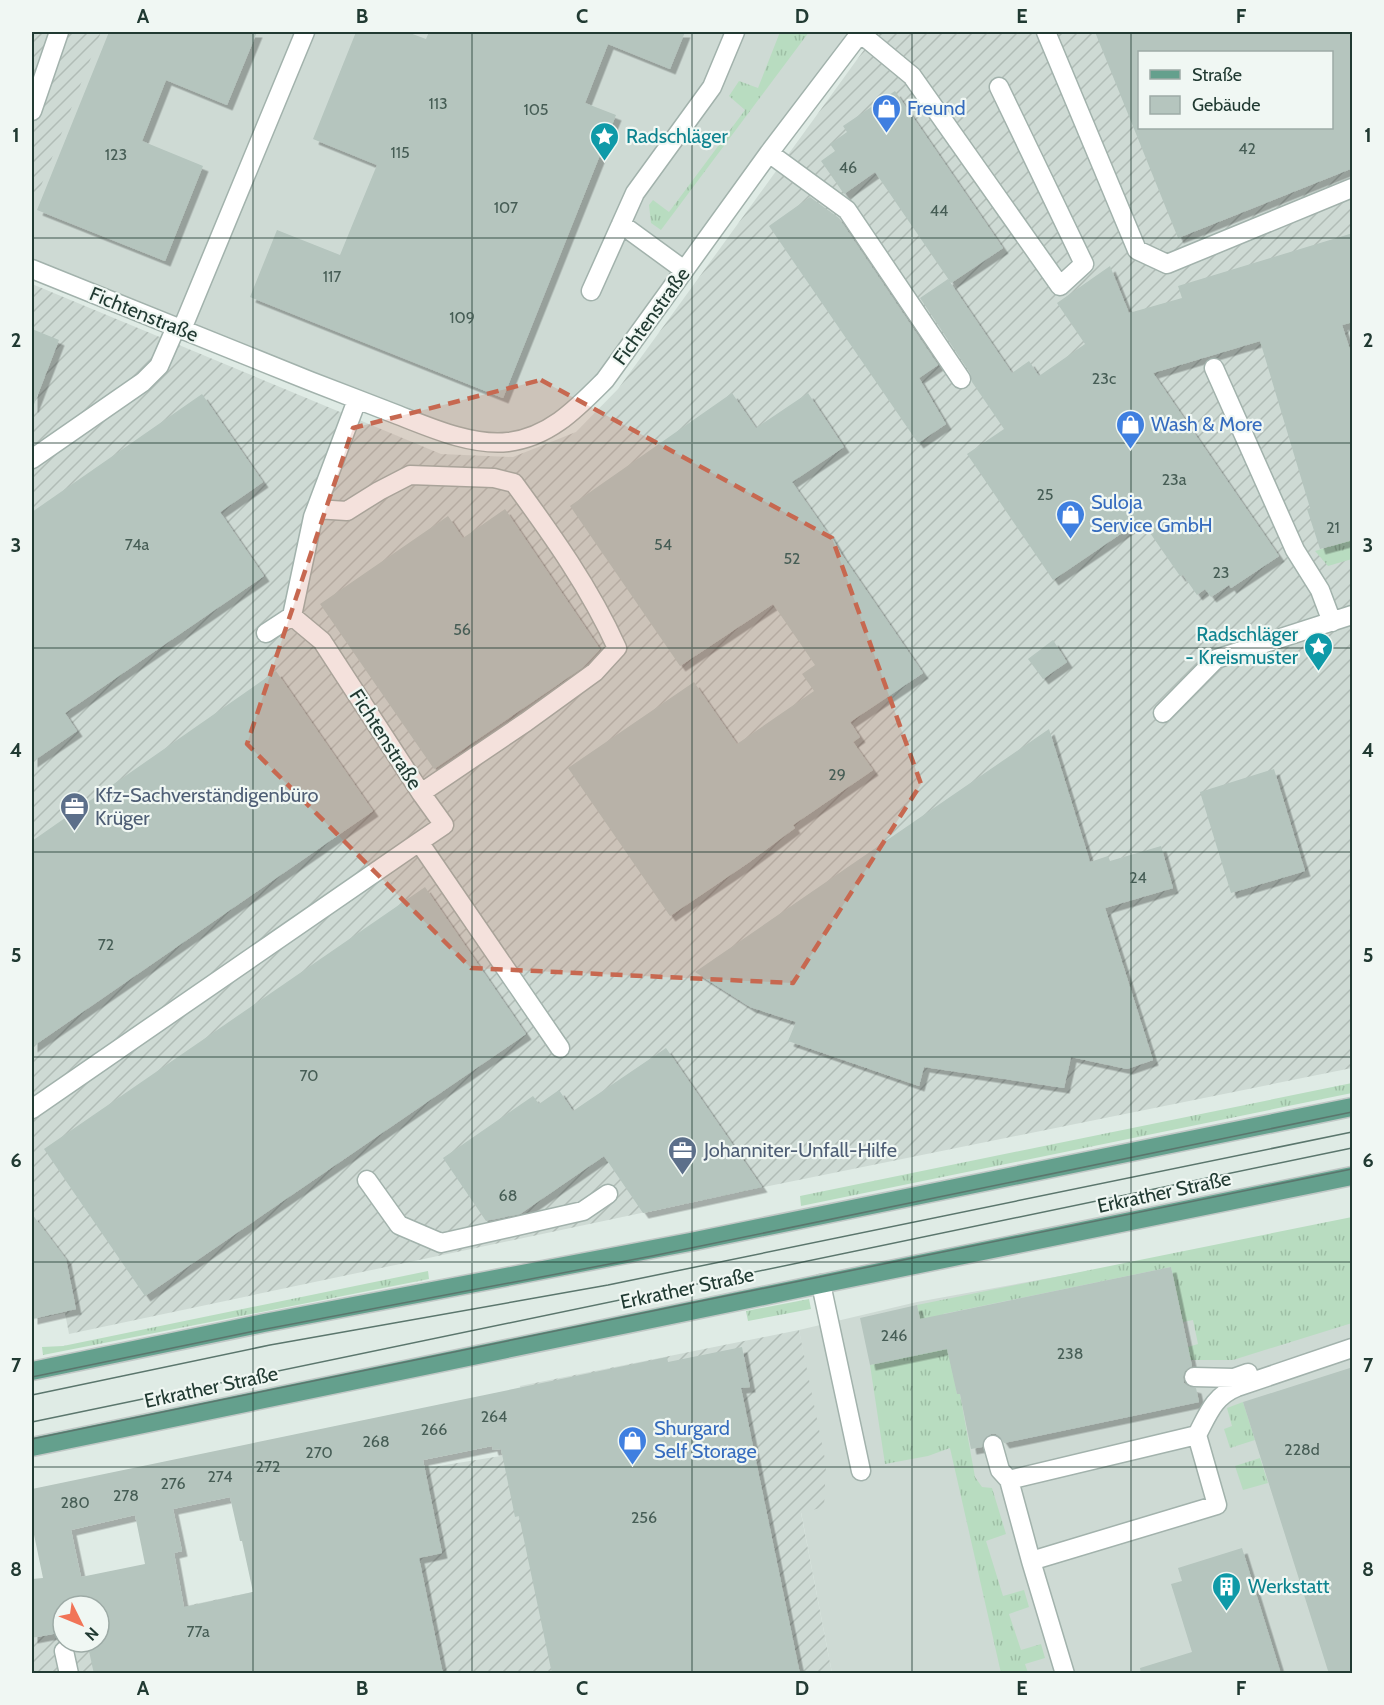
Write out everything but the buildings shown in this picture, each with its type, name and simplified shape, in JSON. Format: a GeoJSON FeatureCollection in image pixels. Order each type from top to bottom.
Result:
{"type":"FeatureCollection","features":[{"type":"Feature","properties":{"kind":"main road"},"geometry":{"type":"LineString","coordinates":[[32,1371],[252,1325],[702,1239],[1353,1107]]}},
{"type":"Feature","properties":{"kind":"main road","name":"Erkrather Straße"},"geometry":{"type":"LineString","coordinates":[[32,1447],[1353,1176]]}},
{"type":"Feature","properties":{"kind":"street"},"geometry":{"type":"LineString","coordinates":[[32,111],[59,32]]}},
{"type":"Feature","properties":{"kind":"street"},"geometry":{"type":"LineString","coordinates":[[32,459],[143,382],[159,366],[179,328],[305,32]]}},
{"type":"Feature","properties":{"kind":"street"},"geometry":{"type":"LineString","coordinates":[[591,291],[635,194],[712,87],[735,32]]}},
{"type":"Feature","properties":{"kind":"street"},"geometry":{"type":"LineString","coordinates":[[861,32],[912,76],[1060,286],[1084,264],[999,87]]}},
{"type":"Feature","properties":{"kind":"street","name":"Fichtenstraße"},"geometry":{"type":"LineString","coordinates":[[32,269],[357,400],[451,435],[493,443],[527,438],[547,429],[575,411],[605,380],[769,153],[861,32]]}},
{"type":"Feature","properties":{"kind":"street"},"geometry":{"type":"LineString","coordinates":[[1046,32],[1137,250],[1167,264],[1353,188]]}},
{"type":"Feature","properties":{"kind":"street"},"geometry":{"type":"LineString","coordinates":[[769,153],[847,210],[961,379]]}},
{"type":"Feature","properties":{"kind":"street"},"geometry":{"type":"LineString","coordinates":[[621,224],[684,270]]}},
{"type":"Feature","properties":{"kind":"street"},"geometry":{"type":"LineString","coordinates":[[1214,368],[1295,550],[1320,590],[1332,622]]}},
{"type":"Feature","properties":{"kind":"street"},"geometry":{"type":"LineString","coordinates":[[266,633],[292,616],[316,509],[357,400]]}},
{"type":"Feature","properties":{"kind":"street"},"geometry":{"type":"LineString","coordinates":[[316,509],[347,511],[410,475],[494,478],[514,483],[554,538],[597,606],[617,648],[596,672],[421,793]]}},
{"type":"Feature","properties":{"kind":"street"},"geometry":{"type":"LineString","coordinates":[[1163,713],[1216,659],[1353,615]]}},
{"type":"Feature","properties":{"kind":"street","name":"Fichtenstraße"},"geometry":{"type":"LineString","coordinates":[[292,616],[322,640],[444,825],[419,842]]}},
{"type":"Feature","properties":{"kind":"street"},"geometry":{"type":"LineString","coordinates":[[32,1109],[419,842],[560,1048]]}},
{"type":"Feature","properties":{"kind":"street"},"geometry":{"type":"LineString","coordinates":[[367,1180],[399,1225],[441,1243],[583,1211],[608,1194]]}},
{"type":"Feature","properties":{"kind":"street"},"geometry":{"type":"LineString","coordinates":[[821,1284],[861,1471]]}},
{"type":"Feature","properties":{"kind":"street"},"geometry":{"type":"LineString","coordinates":[[1031,1561],[1216,1505],[1197,1435],[1214,1403],[1235,1382],[1353,1339]]}},
{"type":"Feature","properties":{"kind":"street"},"geometry":{"type":"LineString","coordinates":[[1194,1377],[1235,1382],[1353,1348]]}},
{"type":"Feature","properties":{"kind":"street"},"geometry":{"type":"LineString","coordinates":[[1009,1480],[1197,1435]]}},
{"type":"Feature","properties":{"kind":"street"},"geometry":{"type":"LineString","coordinates":[[993,1445],[1000,1470],[1009,1480],[1065,1674]]}},
{"type":"Feature","properties":{"kind":"street"},"geometry":{"type":"LineString","coordinates":[[65,1654],[69,1674]]}},
{"type":"Feature","properties":{"kind":"highlighted area"},"geometry":{"type":"Polygon","coordinates":[[[541,380],[832,538],[921,784],[793,983],[471,968],[247,744],[353,428],[541,380]]]}},
{"type":"Feature","properties":{"kind":"shaded area"},"geometry":{"type":"Polygon","coordinates":[[[32,32],[851,32],[600,379],[562,415],[522,435],[464,433],[32,262],[32,32]]]}},
{"type":"Feature","properties":{"kind":"shaded area"},"geometry":{"type":"Polygon","coordinates":[[[32,32],[101,32],[32,209],[32,32]]]}},
{"type":"Feature","properties":{"kind":"shaded area"},"geometry":{"type":"Polygon","coordinates":[[[877,32],[1352,32],[1352,1068],[764,1187],[69,1334],[65,1313],[32,1320],[32,284],[441,454],[513,457],[576,432],[618,389],[877,32]]]}},
{"type":"Feature","properties":{"kind":"shaded area"},"geometry":{"type":"Polygon","coordinates":[[[1352,1219],[1352,1673],[832,1673],[801,1512],[807,1373],[799,1330],[917,1302],[1171,1256],[1352,1219]]]}},
{"type":"Feature","properties":{"kind":"shaded area"},"geometry":{"type":"Polygon","coordinates":[[[799,1330],[826,1464],[824,1507],[801,1513],[832,1673],[32,1674],[32,1638],[51,1634],[51,1654],[111,1654],[111,1621],[314,1579],[297,1489],[532,1451],[520,1386],[799,1330]]]}},
{"type":"Feature","properties":{"kind":"green space"},"geometry":{"type":"Polygon","coordinates":[[[780,32],[809,32],[661,230],[651,223],[649,205],[653,200],[669,212],[745,110],[729,96],[739,81],[758,88],[780,32]]]}},
{"type":"Feature","properties":{"kind":"green space"},"geometry":{"type":"Polygon","coordinates":[[[1352,540],[1352,559],[1328,566],[1315,551],[1352,540]]]}},
{"type":"Feature","properties":{"kind":"green space"},"geometry":{"type":"Polygon","coordinates":[[[1352,1083],[1352,1093],[801,1206],[800,1196],[1352,1083]]]}},
{"type":"Feature","properties":{"kind":"green space"},"geometry":{"type":"Polygon","coordinates":[[[1352,1217],[1352,1323],[1233,1360],[1190,1360],[1188,1347],[1198,1344],[1193,1320],[1183,1322],[1171,1267],[943,1314],[975,1477],[982,1487],[992,1488],[1006,1534],[986,1541],[1003,1596],[1024,1590],[1029,1607],[1009,1614],[1021,1650],[1041,1644],[1045,1658],[1025,1664],[1028,1673],[1001,1673],[950,1448],[928,1456],[885,1464],[870,1365],[927,1352],[917,1305],[1352,1217]]]}},
{"type":"Feature","properties":{"kind":"green space"},"geometry":{"type":"Polygon","coordinates":[[[428,1271],[429,1279],[43,1355],[42,1347],[63,1346],[428,1271]]]}},
{"type":"Feature","properties":{"kind":"green space"},"geometry":{"type":"Polygon","coordinates":[[[809,1299],[811,1309],[748,1321],[746,1311],[809,1299]]]}},
{"type":"Feature","properties":{"kind":"green space"},"geometry":{"type":"Polygon","coordinates":[[[1243,1402],[1255,1440],[1230,1448],[1224,1429],[1232,1426],[1227,1408],[1243,1402]]]}},
{"type":"Feature","properties":{"kind":"green space"},"geometry":{"type":"Polygon","coordinates":[[[1260,1458],[1268,1483],[1243,1490],[1235,1466],[1260,1458]]]}},
{"type":"Feature","properties":{"kind":"tram line"},"geometry":{"type":"LineString","coordinates":[[32,1377],[250,1332],[652,1256],[1352,1112]]}},
{"type":"Feature","properties":{"kind":"tram line"},"geometry":{"type":"LineString","coordinates":[[32,1395],[270,1345],[608,1285],[1352,1132]]}},
{"type":"Feature","properties":{"kind":"tram line"},"geometry":{"type":"LineString","coordinates":[[32,1422],[1352,1148]]}},
{"type":"Feature","properties":{"kind":"tram line"},"geometry":{"type":"LineString","coordinates":[[32,1439],[1352,1169]]}},
{"type":"Feature","properties":{"kind":"place","name":"Freund"},"geometry":{"type":"Point","coordinates":[886,134]}},
{"type":"Feature","properties":{"kind":"place","name":"Radschläger"},"geometry":{"type":"Point","coordinates":[605,162]}},
{"type":"Feature","properties":{"kind":"place","name":"Wash & More"},"geometry":{"type":"Point","coordinates":[1130,450]}},
{"type":"Feature","properties":{"kind":"place","name":"Suloja Service GmbH"},"geometry":{"type":"Point","coordinates":[1070,540]}},
{"type":"Feature","properties":{"kind":"place","name":"Radschläger - Kreismuster"},"geometry":{"type":"Point","coordinates":[1319,672]}},
{"type":"Feature","properties":{"kind":"place","name":"Kfz-Sachverständigenbüro Krüger"},"geometry":{"type":"Point","coordinates":[74,832]}},
{"type":"Feature","properties":{"kind":"place","name":"Johanniter-Unfall-Hilfe"},"geometry":{"type":"Point","coordinates":[683,1176]}},
{"type":"Feature","properties":{"kind":"place","name":"Shurgard Self Storage"},"geometry":{"type":"Point","coordinates":[633,1466]}},
{"type":"Feature","properties":{"kind":"place","name":"Werkstatt"},"geometry":{"type":"Point","coordinates":[1227,1612]}}]}
